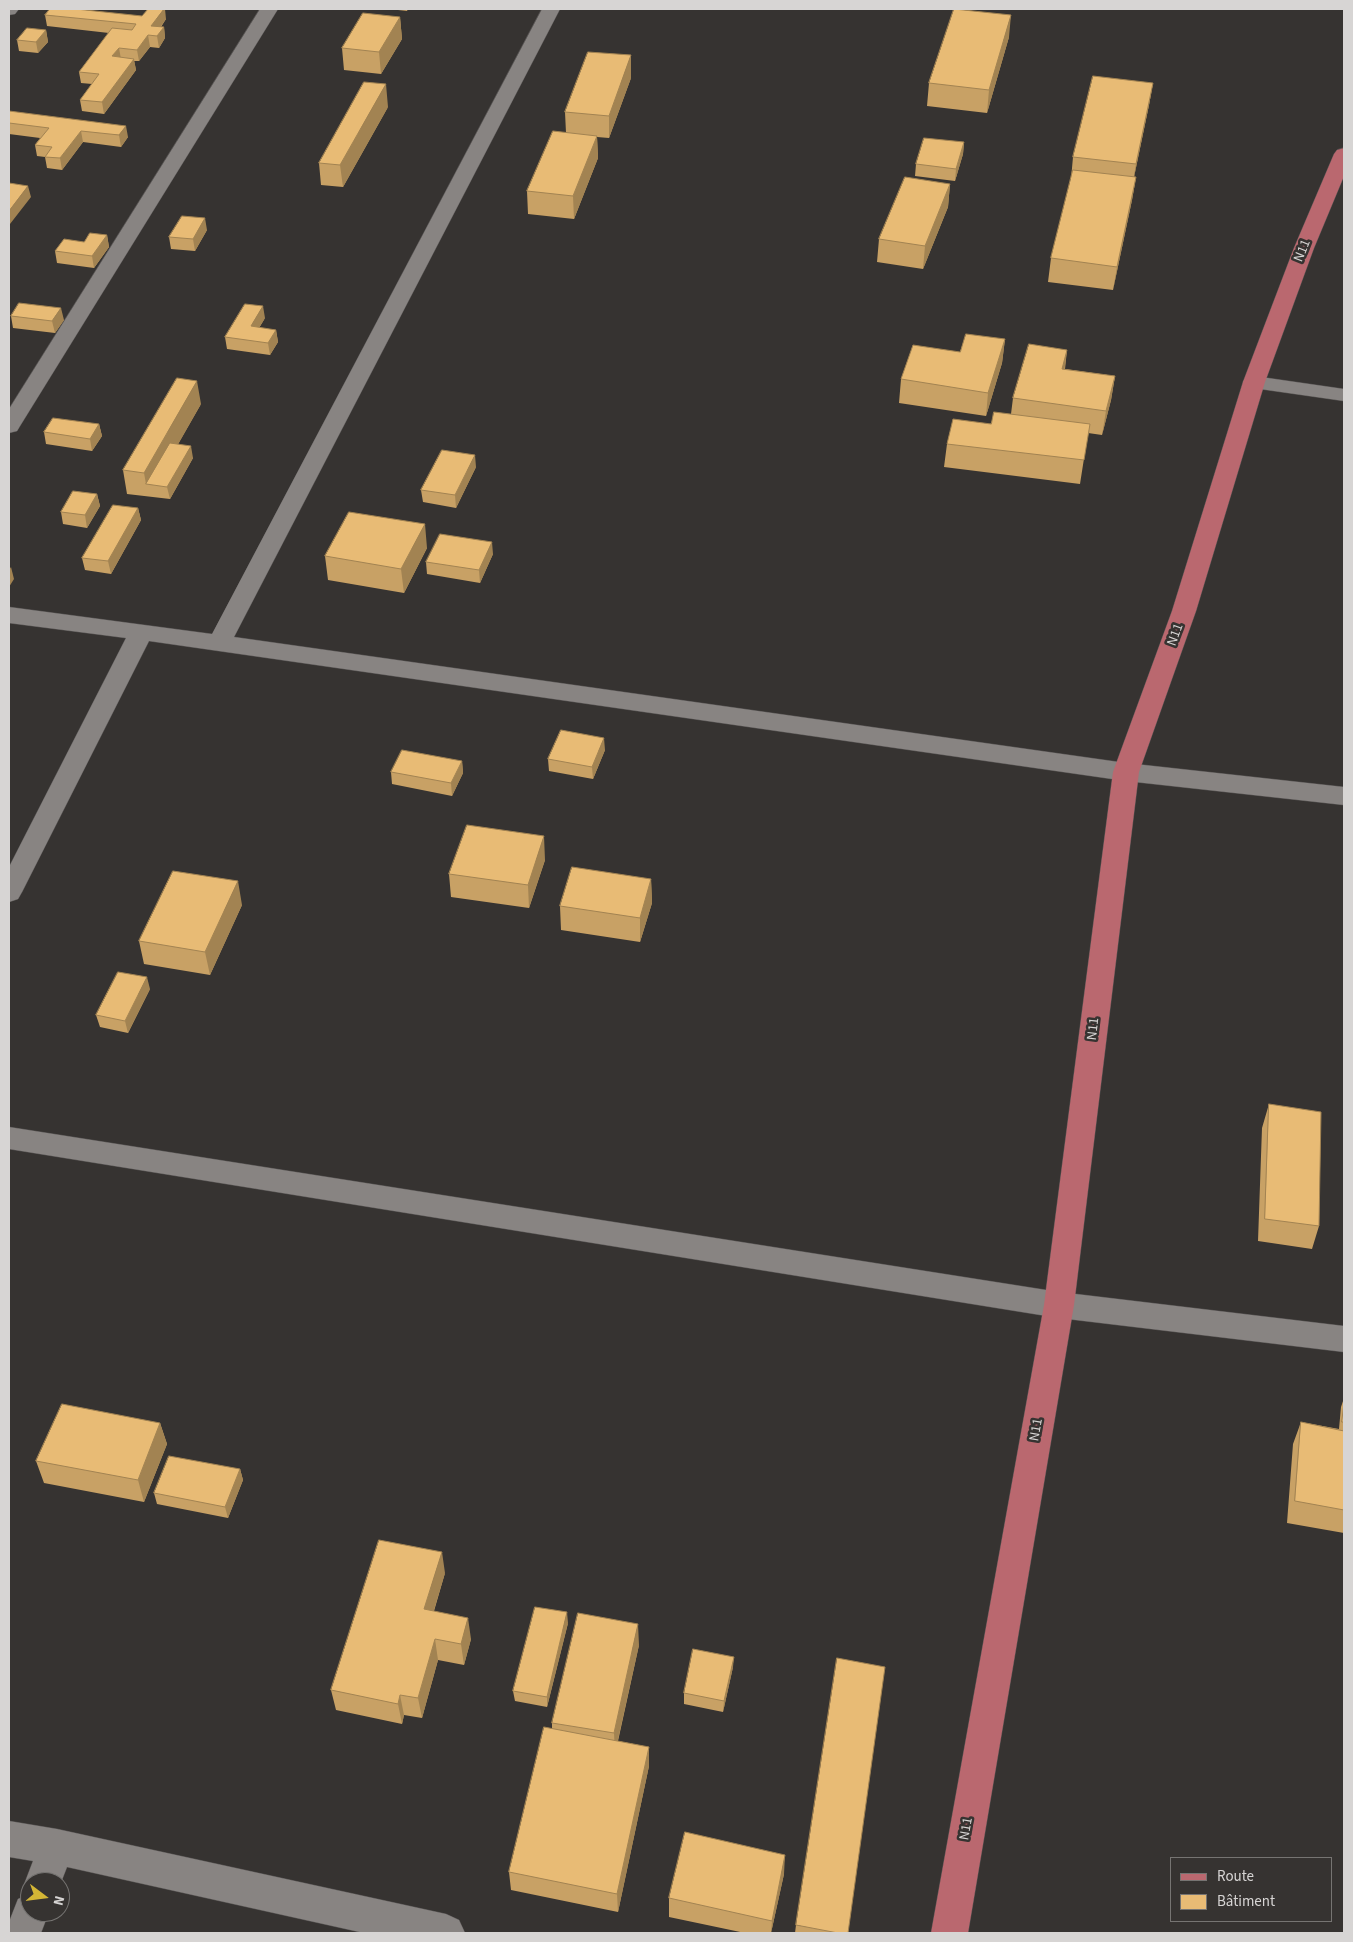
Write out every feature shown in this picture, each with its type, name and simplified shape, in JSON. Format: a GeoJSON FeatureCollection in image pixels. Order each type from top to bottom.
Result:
{"type":"FeatureCollection","features":[{"type":"Feature","properties":{"kind":"main road","name":"N11"},"geometry":{"type":"LineString","coordinates":[[949,1933],[1059,1305],[1126,772],[1184,611],[1254,382],[1304,248],[1344,154]]}},
{"type":"Feature","properties":{"kind":"street"},"geometry":{"type":"LineString","coordinates":[[9,426],[269,9]]}},
{"type":"Feature","properties":{"kind":"street"},"geometry":{"type":"LineString","coordinates":[[219,643],[551,9]]}},
{"type":"Feature","properties":{"kind":"street"},"geometry":{"type":"LineString","coordinates":[[1254,382],[1344,395]]}},
{"type":"Feature","properties":{"kind":"street"},"geometry":{"type":"LineString","coordinates":[[9,615],[219,643],[1126,772],[1344,796]]}},
{"type":"Feature","properties":{"kind":"street"},"geometry":{"type":"LineString","coordinates":[[9,892],[141,633]]}},
{"type":"Feature","properties":{"kind":"street"},"geometry":{"type":"LineString","coordinates":[[9,1138],[1059,1305],[1344,1340]]}},
{"type":"Feature","properties":{"kind":"street"},"geometry":{"type":"LineString","coordinates":[[9,1839],[56,1847],[446,1933]]}},
{"type":"Feature","properties":{"kind":"street"},"geometry":{"type":"LineString","coordinates":[[47,1872],[56,1847]]}},
{"type":"Feature","properties":{"kind":"building"},"geometry":{"type":"Polygon","coordinates":[[[50,9],[76,9],[142,16],[148,9],[164,9],[151,26],[164,27],[157,36],[148,35],[137,50],[119,48],[112,56],[134,59],[102,102],[80,100],[99,74],[79,72],[112,28],[132,30],[136,24],[45,15],[50,9]]]}},
{"type":"Feature","properties":{"kind":"building"},"geometry":{"type":"Polygon","coordinates":[[[954,9],[1011,15],[989,90],[929,83],[954,9]]]}},
{"type":"Feature","properties":{"kind":"building"},"geometry":{"type":"Polygon","coordinates":[[[363,13],[400,17],[379,52],[342,48],[363,13]]]}},
{"type":"Feature","properties":{"kind":"building"},"geometry":{"type":"Polygon","coordinates":[[[27,28],[46,30],[36,42],[17,40],[27,28]]]}},
{"type":"Feature","properties":{"kind":"building"},"geometry":{"type":"Polygon","coordinates":[[[588,52],[631,55],[609,116],[565,112],[588,52]]]}},
{"type":"Feature","properties":{"kind":"building"},"geometry":{"type":"Polygon","coordinates":[[[1093,76],[1153,83],[1136,164],[1073,157],[1093,76]]]}},
{"type":"Feature","properties":{"kind":"building"},"geometry":{"type":"Polygon","coordinates":[[[364,82],[386,84],[340,165],[319,163],[364,82]]]}},
{"type":"Feature","properties":{"kind":"building"},"geometry":{"type":"Polygon","coordinates":[[[9,111],[126,126],[119,135],[81,131],[60,158],[45,157],[52,147],[35,145],[49,128],[9,123],[9,111]]]}},
{"type":"Feature","properties":{"kind":"building"},"geometry":{"type":"Polygon","coordinates":[[[553,131],[597,136],[573,196],[527,191],[553,131]]]}},
{"type":"Feature","properties":{"kind":"building"},"geometry":{"type":"Polygon","coordinates":[[[924,138],[964,142],[956,169],[916,164],[924,138]]]}},
{"type":"Feature","properties":{"kind":"building"},"geometry":{"type":"Polygon","coordinates":[[[1073,170],[1136,177],[1117,267],[1051,258],[1073,170]]]}},
{"type":"Feature","properties":{"kind":"building"},"geometry":{"type":"Polygon","coordinates":[[[905,177],[950,184],[925,246],[879,239],[905,177]]]}},
{"type":"Feature","properties":{"kind":"building"},"geometry":{"type":"Polygon","coordinates":[[[9,183],[28,186],[9,211],[9,183]]]}},
{"type":"Feature","properties":{"kind":"building"},"geometry":{"type":"Polygon","coordinates":[[[182,216],[205,218],[193,239],[169,237],[182,216]]]}},
{"type":"Feature","properties":{"kind":"building"},"geometry":{"type":"Polygon","coordinates":[[[90,233],[107,235],[92,256],[55,251],[64,239],[84,242],[90,233]]]}},
{"type":"Feature","properties":{"kind":"building"},"geometry":{"type":"Polygon","coordinates":[[[19,303],[61,308],[52,321],[11,316],[19,303]]]}},
{"type":"Feature","properties":{"kind":"building"},"geometry":{"type":"Polygon","coordinates":[[[245,304],[263,306],[251,326],[276,330],[268,343],[225,337],[245,304]]]}},
{"type":"Feature","properties":{"kind":"building"},"geometry":{"type":"Polygon","coordinates":[[[966,334],[1005,339],[988,393],[901,379],[913,345],[960,352],[966,334]]]}},
{"type":"Feature","properties":{"kind":"building"},"geometry":{"type":"Polygon","coordinates":[[[1029,344],[1067,350],[1062,369],[1115,376],[1106,411],[1013,398],[1029,344]]]}},
{"type":"Feature","properties":{"kind":"building"},"geometry":{"type":"Polygon","coordinates":[[[177,378],[197,381],[144,473],[123,470],[177,378]]]}},
{"type":"Feature","properties":{"kind":"building"},"geometry":{"type":"Polygon","coordinates":[[[994,412],[1090,424],[1084,460],[947,444],[953,419],[991,424],[994,412]]]}},
{"type":"Feature","properties":{"kind":"building"},"geometry":{"type":"Polygon","coordinates":[[[53,418],[99,424],[90,439],[44,432],[53,418]]]}},
{"type":"Feature","properties":{"kind":"building"},"geometry":{"type":"Polygon","coordinates":[[[170,443],[191,446],[167,487],[146,484],[170,443]]]}},
{"type":"Feature","properties":{"kind":"building"},"geometry":{"type":"Polygon","coordinates":[[[442,450],[475,455],[455,495],[421,490],[442,450]]]}},
{"type":"Feature","properties":{"kind":"building"},"geometry":{"type":"Polygon","coordinates":[[[73,491],[97,494],[85,515],[61,512],[73,491]]]}},
{"type":"Feature","properties":{"kind":"building"},"geometry":{"type":"Polygon","coordinates":[[[113,505],[138,508],[108,561],[82,558],[113,505]]]}},
{"type":"Feature","properties":{"kind":"building"},"geometry":{"type":"Polygon","coordinates":[[[349,512],[425,524],[401,569],[325,556],[349,512]]]}},
{"type":"Feature","properties":{"kind":"building"},"geometry":{"type":"Polygon","coordinates":[[[440,534],[492,542],[479,570],[426,562],[440,534]]]}},
{"type":"Feature","properties":{"kind":"building"},"geometry":{"type":"Polygon","coordinates":[[[561,730],[604,738],[592,767],[548,759],[561,730]]]}},
{"type":"Feature","properties":{"kind":"building"},"geometry":{"type":"Polygon","coordinates":[[[402,750],[462,761],[451,783],[391,772],[402,750]]]}},
{"type":"Feature","properties":{"kind":"building"},"geometry":{"type":"Polygon","coordinates":[[[467,825],[544,836],[528,885],[449,874],[467,825]]]}},
{"type":"Feature","properties":{"kind":"building"},"geometry":{"type":"Polygon","coordinates":[[[572,867],[651,879],[640,918],[560,906],[572,867]]]}},
{"type":"Feature","properties":{"kind":"building"},"geometry":{"type":"Polygon","coordinates":[[[173,871],[238,881],[205,952],[139,941],[173,871]]]}},
{"type":"Feature","properties":{"kind":"building"},"geometry":{"type":"Polygon","coordinates":[[[118,972],[147,977],[125,1021],[96,1015],[118,972]]]}},
{"type":"Feature","properties":{"kind":"building"},"geometry":{"type":"Polygon","coordinates":[[[1269,1104],[1321,1112],[1319,1226],[1265,1219],[1269,1104]]]}},
{"type":"Feature","properties":{"kind":"building"},"geometry":{"type":"Polygon","coordinates":[[[62,1404],[160,1423],[138,1480],[36,1461],[62,1404]]]}},
{"type":"Feature","properties":{"kind":"building"},"geometry":{"type":"Polygon","coordinates":[[[1344,1404],[1344,1422],[1342,1422],[1344,1404]]]}},
{"type":"Feature","properties":{"kind":"building"},"geometry":{"type":"Polygon","coordinates":[[[1301,1422],[1344,1431],[1344,1510],[1295,1501],[1301,1422]]]}},
{"type":"Feature","properties":{"kind":"building"},"geometry":{"type":"Polygon","coordinates":[[[169,1456],[240,1469],[225,1507],[154,1493],[169,1456]]]}},
{"type":"Feature","properties":{"kind":"building"},"geometry":{"type":"Polygon","coordinates":[[[379,1540],[442,1552],[424,1609],[468,1618],[461,1644],[435,1639],[418,1698],[400,1695],[398,1704],[331,1690],[379,1540]]]}},
{"type":"Feature","properties":{"kind":"building"},"geometry":{"type":"Polygon","coordinates":[[[535,1607],[567,1612],[547,1697],[513,1691],[535,1607]]]}},
{"type":"Feature","properties":{"kind":"building"},"geometry":{"type":"Polygon","coordinates":[[[578,1613],[638,1624],[614,1733],[552,1723],[578,1613]]]}},
{"type":"Feature","properties":{"kind":"building"},"geometry":{"type":"Polygon","coordinates":[[[693,1649],[734,1657],[724,1701],[684,1693],[693,1649]]]}},
{"type":"Feature","properties":{"kind":"building"},"geometry":{"type":"Polygon","coordinates":[[[837,1658],[885,1667],[848,1933],[838,1933],[796,1925],[837,1658]]]}},
{"type":"Feature","properties":{"kind":"building"},"geometry":{"type":"Polygon","coordinates":[[[544,1727],[649,1747],[617,1894],[509,1872],[544,1727]]]}},
{"type":"Feature","properties":{"kind":"building"},"geometry":{"type":"Polygon","coordinates":[[[685,1832],[785,1855],[772,1921],[669,1898],[685,1832]]]}}]}
